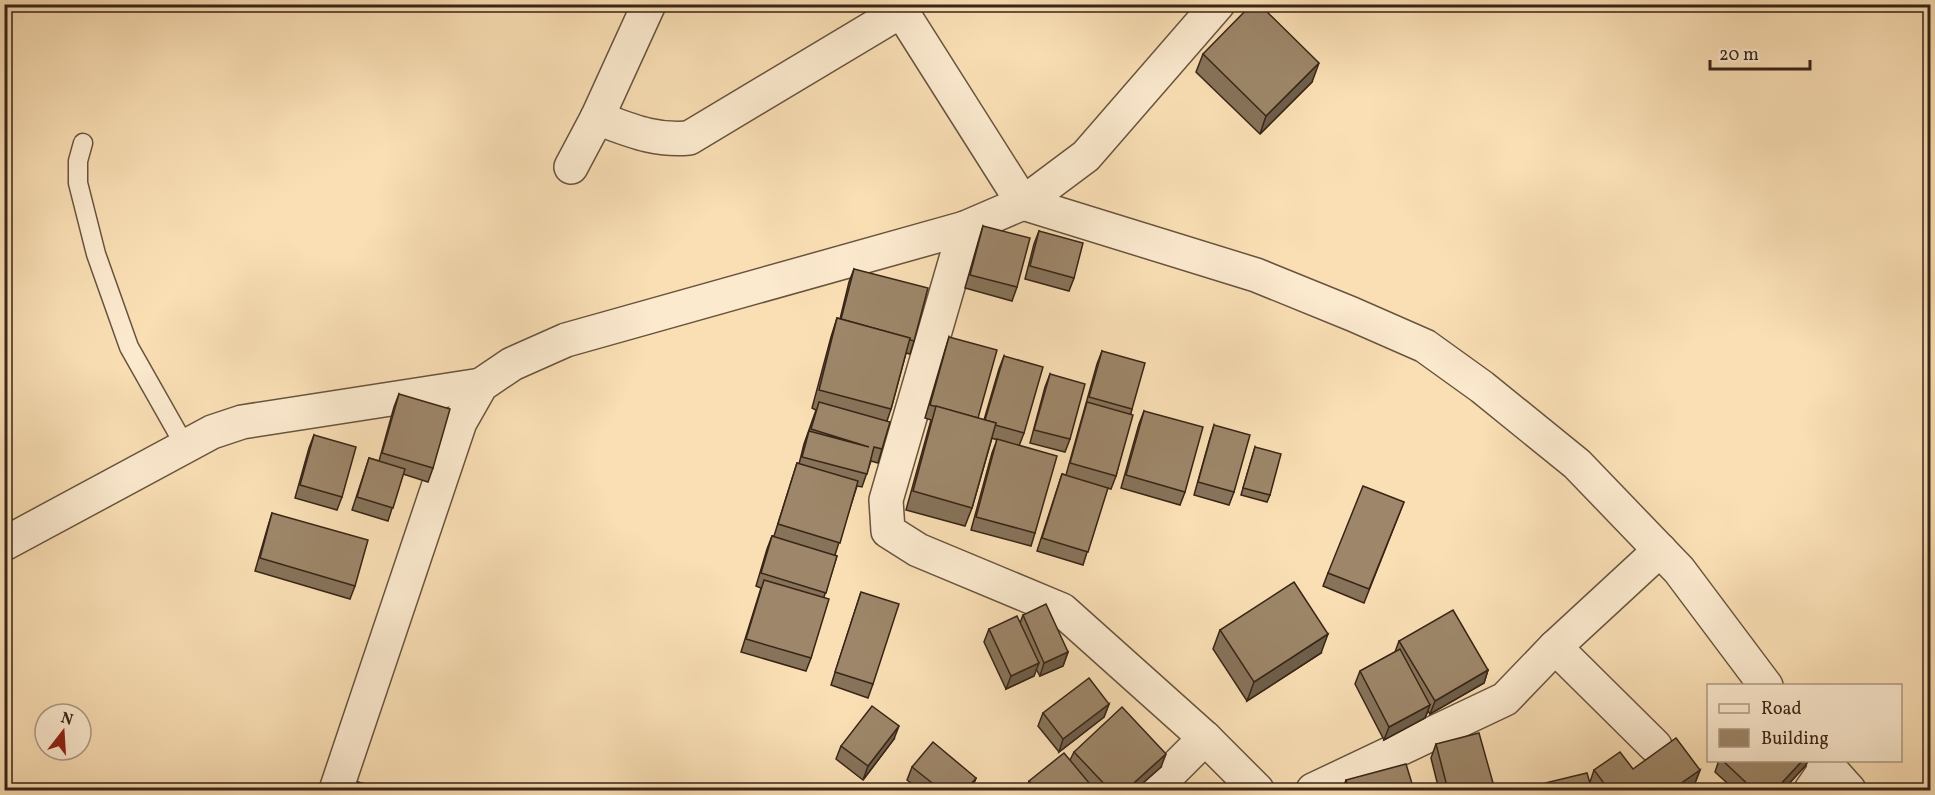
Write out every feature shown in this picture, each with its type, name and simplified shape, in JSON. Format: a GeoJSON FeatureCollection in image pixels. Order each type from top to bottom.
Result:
{"type":"FeatureCollection","features":[{"type":"Feature","properties":{"kind":"street"},"geometry":{"type":"LineString","coordinates":[[571,167],[597,118],[649,4]]}},
{"type":"Feature","properties":{"kind":"street"},"geometry":{"type":"LineString","coordinates":[[4,544],[212,432],[242,422],[481,385],[512,364],[566,340],[965,228],[1023,203],[1086,156],[1218,4]]}},
{"type":"Feature","properties":{"kind":"street"},"geometry":{"type":"LineString","coordinates":[[597,118],[648,136],[670,140],[689,138],[899,8],[1023,203],[1256,275],[1425,346],[1482,387],[1577,464],[1679,570],[1764,684]]}},
{"type":"Feature","properties":{"kind":"street"},"geometry":{"type":"LineString","coordinates":[[965,228],[886,500],[888,531],[918,550],[1062,610],[1205,738],[1257,790]]}},
{"type":"Feature","properties":{"kind":"street"},"geometry":{"type":"LineString","coordinates":[[336,790],[460,422],[481,385]]}},
{"type":"Feature","properties":{"kind":"street"},"geometry":{"type":"LineString","coordinates":[[1313,790],[1505,699],[1555,647],[1660,550]]}},
{"type":"Feature","properties":{"kind":"street"},"geometry":{"type":"LineString","coordinates":[[1555,647],[1655,746]]}},
{"type":"Feature","properties":{"kind":"street"},"geometry":{"type":"LineString","coordinates":[[1153,790],[1205,738]]}},
{"type":"Feature","properties":{"kind":"street"},"geometry":{"type":"LineString","coordinates":[[1820,773],[1849,790]]}},
{"type":"Feature","properties":{"kind":"lane"},"geometry":{"type":"LineString","coordinates":[[83,143],[78,161],[78,183],[96,254],[129,347],[185,446]]}},
{"type":"Feature","properties":{"kind":"building"},"geometry":{"type":"Polygon","coordinates":[[[1252,4],[1259,4],[1319,63],[1266,116],[1203,54],[1252,4]]]}},
{"type":"Feature","properties":{"kind":"building"},"geometry":{"type":"Polygon","coordinates":[[[983,226],[1030,238],[1017,287],[970,275],[983,226]]]}},
{"type":"Feature","properties":{"kind":"building"},"geometry":{"type":"Polygon","coordinates":[[[1039,231],[1083,243],[1074,278],[1030,266],[1039,231]]]}},
{"type":"Feature","properties":{"kind":"building"},"geometry":{"type":"Polygon","coordinates":[[[854,269],[928,288],[914,341],[841,319],[854,269]]]}},
{"type":"Feature","properties":{"kind":"building"},"geometry":{"type":"Polygon","coordinates":[[[837,318],[910,338],[891,409],[819,390],[837,318]]]}},
{"type":"Feature","properties":{"kind":"building"},"geometry":{"type":"Polygon","coordinates":[[[949,337],[997,350],[978,418],[930,405],[949,337]]]}},
{"type":"Feature","properties":{"kind":"building"},"geometry":{"type":"Polygon","coordinates":[[[1102,351],[1145,363],[1132,409],[1089,397],[1102,351]]]}},
{"type":"Feature","properties":{"kind":"building"},"geometry":{"type":"Polygon","coordinates":[[[1004,356],[1043,367],[1024,433],[985,420],[1004,356]]]}},
{"type":"Feature","properties":{"kind":"building"},"geometry":{"type":"Polygon","coordinates":[[[1050,374],[1085,384],[1070,439],[1034,430],[1050,374]]]}},
{"type":"Feature","properties":{"kind":"building"},"geometry":{"type":"Polygon","coordinates":[[[399,394],[450,409],[433,468],[382,453],[399,394]]]}},
{"type":"Feature","properties":{"kind":"building"},"geometry":{"type":"Polygon","coordinates":[[[819,402],[890,422],[882,449],[874,447],[867,474],[802,457],[809,431],[869,447],[811,429],[819,402]]]}},
{"type":"Feature","properties":{"kind":"building"},"geometry":{"type":"Polygon","coordinates":[[[1087,402],[1133,415],[1116,476],[1070,463],[1087,402]]]}},
{"type":"Feature","properties":{"kind":"building"},"geometry":{"type":"Polygon","coordinates":[[[936,406],[996,423],[972,508],[913,491],[936,406]]]}},
{"type":"Feature","properties":{"kind":"building"},"geometry":{"type":"Polygon","coordinates":[[[1144,411],[1203,427],[1185,492],[1126,475],[1144,411]]]}},
{"type":"Feature","properties":{"kind":"building"},"geometry":{"type":"Polygon","coordinates":[[[1214,425],[1250,435],[1234,492],[1198,482],[1214,425]]]}},
{"type":"Feature","properties":{"kind":"building"},"geometry":{"type":"Polygon","coordinates":[[[314,435],[356,447],[342,497],[300,485],[314,435]]]}},
{"type":"Feature","properties":{"kind":"building"},"geometry":{"type":"Polygon","coordinates":[[[997,439],[1057,456],[1035,533],[976,517],[997,439]]]}},
{"type":"Feature","properties":{"kind":"building"},"geometry":{"type":"Polygon","coordinates":[[[1255,447],[1281,454],[1270,495],[1243,488],[1255,447]]]}},
{"type":"Feature","properties":{"kind":"building"},"geometry":{"type":"Polygon","coordinates":[[[369,458],[405,469],[393,508],[357,497],[369,458]]]}},
{"type":"Feature","properties":{"kind":"building"},"geometry":{"type":"Polygon","coordinates":[[[797,463],[858,481],[840,543],[778,524],[797,463]]]}},
{"type":"Feature","properties":{"kind":"building"},"geometry":{"type":"Polygon","coordinates":[[[1062,474],[1108,488],[1088,552],[1042,538],[1062,474]]]}},
{"type":"Feature","properties":{"kind":"building"},"geometry":{"type":"Polygon","coordinates":[[[1363,486],[1404,502],[1369,589],[1328,573],[1363,486]]]}},
{"type":"Feature","properties":{"kind":"building"},"geometry":{"type":"Polygon","coordinates":[[[272,513],[368,540],[355,586],[260,558],[272,513]]]}},
{"type":"Feature","properties":{"kind":"building"},"geometry":{"type":"Polygon","coordinates":[[[772,536],[837,556],[826,593],[761,573],[772,536]]]}},
{"type":"Feature","properties":{"kind":"building"},"geometry":{"type":"Polygon","coordinates":[[[764,580],[829,599],[811,658],[746,639],[764,580]]]}},
{"type":"Feature","properties":{"kind":"building"},"geometry":{"type":"Polygon","coordinates":[[[1294,582],[1328,634],[1254,682],[1220,630],[1294,582]]]}},
{"type":"Feature","properties":{"kind":"building"},"geometry":{"type":"Polygon","coordinates":[[[861,592],[899,604],[873,684],[835,672],[861,592]]]}},
{"type":"Feature","properties":{"kind":"building"},"geometry":{"type":"Polygon","coordinates":[[[1046,604],[1068,652],[1044,663],[1023,615],[1046,604]]]}},
{"type":"Feature","properties":{"kind":"building"},"geometry":{"type":"Polygon","coordinates":[[[1453,610],[1488,670],[1435,701],[1399,641],[1453,610]]]}},
{"type":"Feature","properties":{"kind":"building"},"geometry":{"type":"Polygon","coordinates":[[[1017,616],[1039,663],[1011,676],[989,629],[1017,616]]]}},
{"type":"Feature","properties":{"kind":"building"},"geometry":{"type":"Polygon","coordinates":[[[1400,649],[1430,705],[1389,727],[1360,671],[1400,649]]]}},
{"type":"Feature","properties":{"kind":"building"},"geometry":{"type":"Polygon","coordinates":[[[1089,678],[1109,704],[1063,739],[1043,713],[1089,678]]]}},
{"type":"Feature","properties":{"kind":"building"},"geometry":{"type":"Polygon","coordinates":[[[872,706],[899,726],[868,766],[841,746],[872,706]]]}},
{"type":"Feature","properties":{"kind":"building"},"geometry":{"type":"Polygon","coordinates":[[[1122,707],[1166,754],[1126,790],[1110,790],[1074,752],[1122,707]]]}},
{"type":"Feature","properties":{"kind":"building"},"geometry":{"type":"Polygon","coordinates":[[[1479,733],[1495,790],[1448,790],[1436,744],[1479,733]]]}},
{"type":"Feature","properties":{"kind":"building"},"geometry":{"type":"Polygon","coordinates":[[[1676,738],[1700,770],[1671,790],[1609,790],[1594,770],[1620,752],[1633,769],[1676,738]]]}},
{"type":"Feature","properties":{"kind":"building"},"geometry":{"type":"Polygon","coordinates":[[[933,742],[976,778],[966,790],[941,790],[912,767],[933,742]]]}},
{"type":"Feature","properties":{"kind":"building"},"geometry":{"type":"Polygon","coordinates":[[[1064,753],[1095,790],[1037,790],[1029,781],[1064,753]]]}},
{"type":"Feature","properties":{"kind":"building"},"geometry":{"type":"Polygon","coordinates":[[[1724,762],[1801,762],[1775,790],[1754,790],[1724,762]]]}},
{"type":"Feature","properties":{"kind":"building"},"geometry":{"type":"Polygon","coordinates":[[[1406,764],[1414,790],[1349,790],[1346,780],[1406,764]]]}},
{"type":"Feature","properties":{"kind":"building"},"geometry":{"type":"Polygon","coordinates":[[[1587,773],[1592,790],[1542,790],[1541,784],[1587,773]]]}},
{"type":"Feature","properties":{"kind":"building"},"geometry":{"type":"Polygon","coordinates":[[[358,782],[387,790],[355,790],[358,782]]]}}]}
